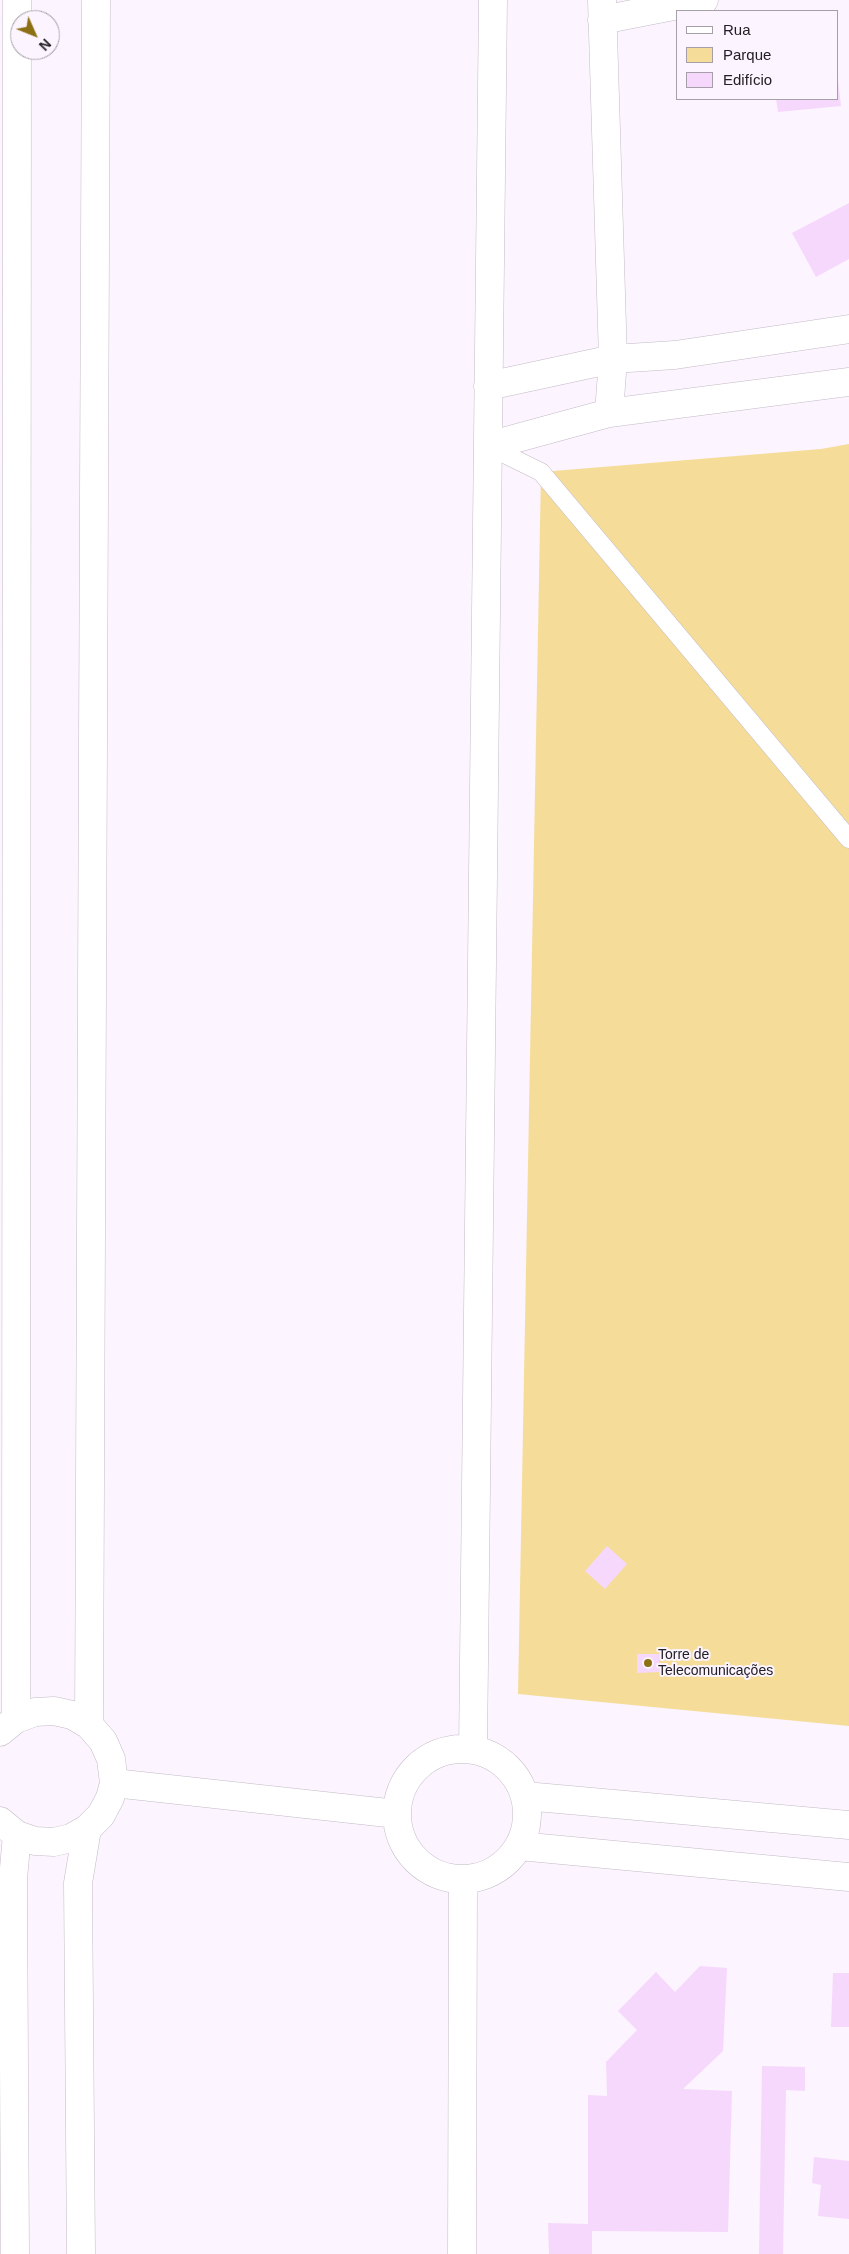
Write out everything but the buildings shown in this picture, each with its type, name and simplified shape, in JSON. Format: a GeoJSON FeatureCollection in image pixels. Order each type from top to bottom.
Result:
{"type":"FeatureCollection","features":[{"type":"Feature","properties":{"kind":"street"},"geometry":{"type":"LineString","coordinates":[[9,1828],[35,1841],[54,1842],[71,1838],[87,1829],[101,1815],[110,1798],[114,1783],[111,1759],[103,1741],[89,1725],[72,1715],[54,1711],[35,1712],[8,1726],[17,0]]}},
{"type":"Feature","properties":{"kind":"street"},"geometry":{"type":"LineString","coordinates":[[89,1725],[96,0]]}},
{"type":"Feature","properties":{"kind":"street"},"geometry":{"type":"LineString","coordinates":[[473,1749],[493,0]]}},
{"type":"Feature","properties":{"kind":"street"},"geometry":{"type":"LineString","coordinates":[[609,413],[613,359],[602,10],[704,0]]}},
{"type":"Feature","properties":{"kind":"street"},"geometry":{"type":"LineString","coordinates":[[488,386],[613,359],[675,356],[849,329]]}},
{"type":"Feature","properties":{"kind":"street"},"geometry":{"type":"LineString","coordinates":[[488,446],[609,413],[849,382]]}},
{"type":"Feature","properties":{"kind":"street"},"geometry":{"type":"LineString","coordinates":[[454,1749],[473,1749],[491,1754],[506,1765],[518,1779],[525,1796],[528,1813],[525,1830],[519,1846],[508,1860],[495,1870],[479,1876],[463,1879],[443,1876],[424,1867],[410,1852],[400,1834],[397,1814],[400,1795],[408,1778],[420,1764],[436,1754],[454,1749]]}},
{"type":"Feature","properties":{"kind":"street"},"geometry":{"type":"LineString","coordinates":[[114,1783],[397,1814]]}},
{"type":"Feature","properties":{"kind":"street"},"geometry":{"type":"LineString","coordinates":[[525,1796],[849,1825]]}},
{"type":"Feature","properties":{"kind":"street"},"geometry":{"type":"LineString","coordinates":[[9,1828],[13,1879],[16,2254]]}},
{"type":"Feature","properties":{"kind":"street"},"geometry":{"type":"LineString","coordinates":[[81,2254],[78,1883],[87,1829]]}},
{"type":"Feature","properties":{"kind":"street"},"geometry":{"type":"LineString","coordinates":[[519,1846],[849,1877]]}},
{"type":"Feature","properties":{"kind":"street"},"geometry":{"type":"LineString","coordinates":[[462,2254],[463,1879]]}},
{"type":"Feature","properties":{"kind":"lane"},"geometry":{"type":"LineString","coordinates":[[488,446],[541,472],[849,839]]}},
{"type":"Feature","properties":{"kind":"green space"},"geometry":{"type":"Polygon","coordinates":[[[849,444],[849,1726],[518,1694],[541,472],[821,449],[849,444]]]}},
{"type":"Feature","properties":{"kind":"place","name":"Torre de Telecomunicações"},"geometry":{"type":"Point","coordinates":[648,1663]}}]}
